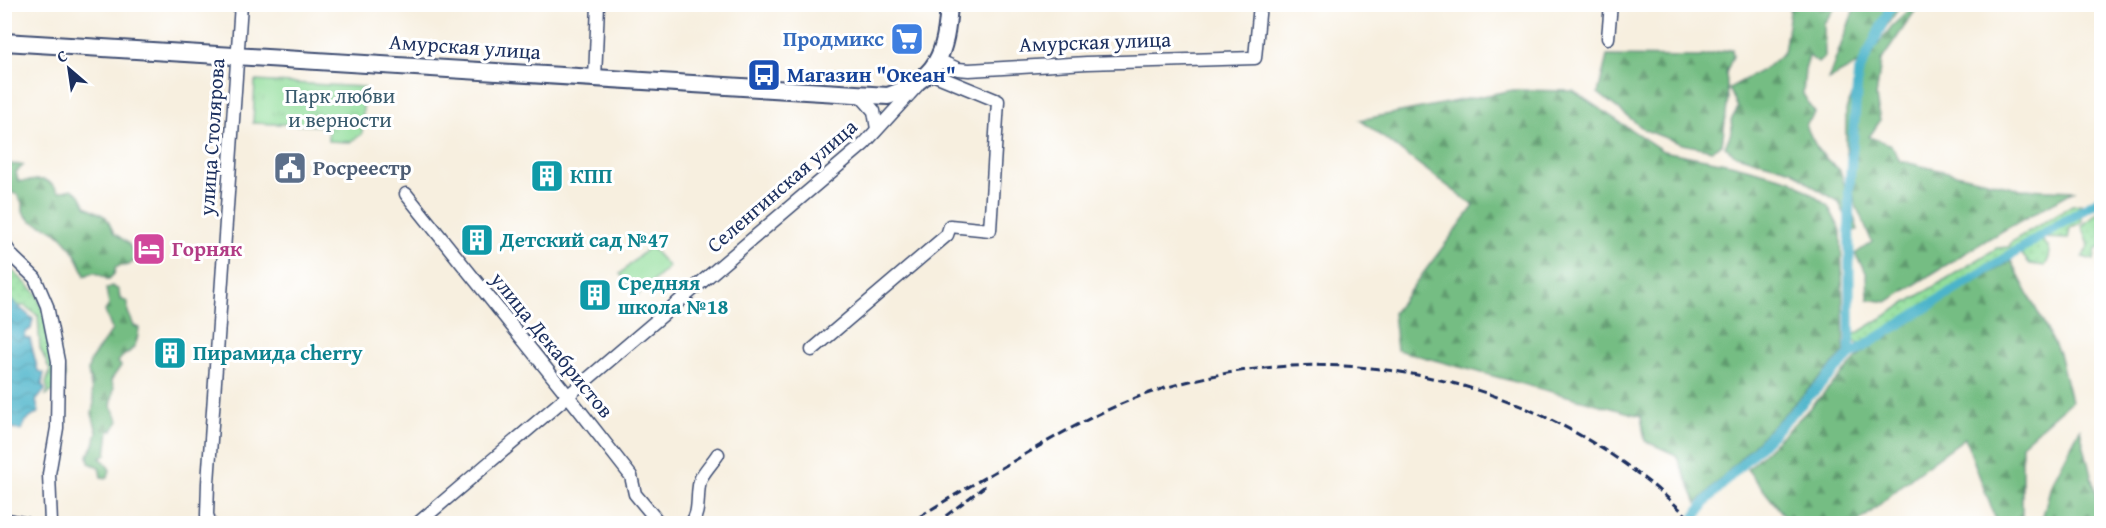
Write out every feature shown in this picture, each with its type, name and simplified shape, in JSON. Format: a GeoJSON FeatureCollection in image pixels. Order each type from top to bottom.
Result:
{"type":"FeatureCollection","features":[{"type":"Feature","properties":{"kind":"main road"},"geometry":{"type":"LineString","coordinates":[[929,72],[948,34],[950,4]]}},
{"type":"Feature","properties":{"kind":"main road","name":"Амурская улица"},"geometry":{"type":"LineString","coordinates":[[4,42],[888,96],[907,90],[929,72]]}},
{"type":"Feature","properties":{"kind":"street","name":"улица Столярова"},"geometry":{"type":"LineString","coordinates":[[210,524],[207,516],[208,483],[241,4]]}},
{"type":"Feature","properties":{"kind":"street"},"geometry":{"type":"LineString","coordinates":[[596,79],[598,4]]}},
{"type":"Feature","properties":{"kind":"street","name":"Амурская улица"},"geometry":{"type":"LineString","coordinates":[[929,72],[1087,63],[1255,58],[1260,4]]}},
{"type":"Feature","properties":{"kind":"street"},"geometry":{"type":"LineString","coordinates":[[1608,38],[1611,4]]}},
{"type":"Feature","properties":{"kind":"street"},"geometry":{"type":"LineString","coordinates":[[812,350],[947,235],[950,226],[990,230],[998,100],[929,72]]}},
{"type":"Feature","properties":{"kind":"street","name":"Селенгинская улица"},"geometry":{"type":"LineString","coordinates":[[417,524],[864,144],[929,72]]}},
{"type":"Feature","properties":{"kind":"street"},"geometry":{"type":"LineString","coordinates":[[860,95],[874,111],[877,129]]}},
{"type":"Feature","properties":{"kind":"street","name":"улица Декабристов"},"geometry":{"type":"LineString","coordinates":[[406,194],[568,394],[631,476],[635,494],[660,524]]}},
{"type":"Feature","properties":{"kind":"street"},"geometry":{"type":"LineString","coordinates":[[4,244],[13,257],[35,278],[47,306],[58,361],[57,428],[49,474],[51,524]]}},
{"type":"Feature","properties":{"kind":"street"},"geometry":{"type":"LineString","coordinates":[[690,524],[696,511],[701,478],[718,454]]}},
{"type":"Feature","properties":{"kind":"street"},"geometry":{"type":"LineString","coordinates":[[4,519],[28,524]]}},
{"type":"Feature","properties":{"kind":"green space"},"geometry":{"type":"Polygon","coordinates":[[[1856,4],[1901,5],[1863,61],[1828,80],[1856,4]]]}},
{"type":"Feature","properties":{"kind":"green space"},"geometry":{"type":"Polygon","coordinates":[[[1791,5],[1837,5],[1824,23],[1825,56],[1818,63],[1809,56],[1803,94],[1815,113],[1806,125],[1819,150],[1840,170],[1858,230],[1853,231],[1838,201],[1812,186],[1792,170],[1736,155],[1725,147],[1732,130],[1731,120],[1738,108],[1729,88],[1766,68],[1784,52],[1791,5]]]}},
{"type":"Feature","properties":{"kind":"green space"},"geometry":{"type":"Polygon","coordinates":[[[1915,5],[1919,5],[1881,61],[1876,97],[1880,121],[1869,137],[1891,145],[1900,161],[2021,189],[2074,191],[1988,239],[1887,302],[1868,299],[1867,274],[1855,254],[1872,242],[1855,203],[1846,148],[1846,110],[1870,55],[1892,26],[1915,5]]]}},
{"type":"Feature","properties":{"kind":"green space"},"geometry":{"type":"Polygon","coordinates":[[[1732,49],[1733,56],[1726,73],[1728,99],[1722,144],[1712,150],[1682,144],[1645,130],[1598,93],[1607,56],[1699,57],[1732,49]]]}},
{"type":"Feature","properties":{"kind":"green space","name":"Парк любви и верности"},"geometry":{"type":"Polygon","coordinates":[[[255,81],[364,87],[362,134],[350,142],[328,141],[328,126],[253,123],[255,81]]]}},
{"type":"Feature","properties":{"kind":"green space"},"geometry":{"type":"Polygon","coordinates":[[[1513,90],[1573,91],[1663,151],[1731,164],[1792,180],[1828,206],[1841,231],[1844,353],[1697,503],[1676,455],[1645,441],[1641,416],[1397,350],[1393,313],[1474,206],[1360,120],[1513,90]]]}},
{"type":"Feature","properties":{"kind":"green space"},"geometry":{"type":"Polygon","coordinates":[[[5,164],[24,165],[16,172],[18,181],[44,180],[59,192],[72,189],[80,195],[86,206],[106,217],[114,233],[128,243],[138,258],[129,265],[116,267],[114,274],[108,280],[92,273],[85,276],[76,256],[62,237],[29,219],[23,212],[23,205],[18,195],[5,190],[5,164]]]}},
{"type":"Feature","properties":{"kind":"green space"},"geometry":{"type":"Polygon","coordinates":[[[2081,204],[2082,222],[2070,228],[2068,239],[2040,238],[2050,250],[2045,266],[2030,264],[2018,250],[2012,249],[1858,345],[1852,336],[1997,248],[2009,247],[2011,242],[2072,205],[2081,204]]]}},
{"type":"Feature","properties":{"kind":"green space"},"geometry":{"type":"Polygon","coordinates":[[[2101,209],[2101,247],[2096,248],[2094,260],[2083,257],[2089,245],[2082,226],[2101,209]]]}},
{"type":"Feature","properties":{"kind":"green space"},"geometry":{"type":"Polygon","coordinates":[[[650,246],[669,267],[638,295],[620,274],[650,246]]]}},
{"type":"Feature","properties":{"kind":"green space"},"geometry":{"type":"Polygon","coordinates":[[[2011,261],[2059,353],[2071,401],[2022,444],[2022,523],[1997,523],[1965,438],[1914,475],[1858,523],[1790,523],[1747,469],[1861,354],[1892,330],[2011,261]]]}},
{"type":"Feature","properties":{"kind":"green space"},"geometry":{"type":"Polygon","coordinates":[[[7,270],[15,273],[37,294],[63,368],[65,376],[54,391],[46,395],[50,370],[40,348],[38,316],[25,306],[15,306],[5,295],[5,272],[7,270]]]}},
{"type":"Feature","properties":{"kind":"green space"},"geometry":{"type":"Polygon","coordinates":[[[112,286],[119,290],[120,299],[128,302],[128,312],[134,326],[139,328],[135,346],[120,359],[118,362],[121,366],[111,380],[114,387],[111,406],[119,421],[113,430],[109,431],[106,455],[100,458],[110,470],[108,478],[101,477],[99,467],[89,463],[88,455],[94,445],[97,432],[92,414],[94,402],[88,371],[90,361],[112,330],[105,311],[109,305],[106,289],[112,286]]]}},
{"type":"Feature","properties":{"kind":"green space"},"geometry":{"type":"Polygon","coordinates":[[[2080,429],[2097,501],[2101,506],[2101,523],[2041,523],[2051,485],[2080,429]]]}},
{"type":"Feature","properties":{"kind":"water"},"geometry":{"type":"Polygon","coordinates":[[[5,295],[33,319],[31,329],[26,332],[25,338],[30,339],[38,371],[44,373],[42,384],[45,390],[36,401],[39,412],[26,421],[21,431],[5,425],[5,295]]]}},
{"type":"Feature","properties":{"kind":"waterway"},"geometry":{"type":"LineString","coordinates":[[1850,355],[1849,192],[1858,74],[1892,4]]}},
{"type":"Feature","properties":{"kind":"waterway"},"geometry":{"type":"LineString","coordinates":[[1690,524],[1707,500],[1850,355],[2102,198]]}},
{"type":"Feature","properties":{"kind":"railway"},"geometry":{"type":"LineString","coordinates":[[908,524],[1046,442],[1122,403],[1212,376],[1287,366],[1362,367],[1435,379],[1507,400],[1574,432],[1638,473],[1695,524]]}},
{"type":"Feature","properties":{"kind":"railway"},"geometry":{"type":"LineString","coordinates":[[935,524],[985,486]]}},
{"type":"Feature","properties":{"kind":"place","name":"Продмикс"},"geometry":{"type":"Point","coordinates":[907,39]}},
{"type":"Feature","properties":{"kind":"place","name":"Магазин \"Океан\""},"geometry":{"type":"Point","coordinates":[764,75]}},
{"type":"Feature","properties":{"kind":"place","name":"Росреестр"},"geometry":{"type":"Point","coordinates":[290,168]}},
{"type":"Feature","properties":{"kind":"place","name":"КПП"},"geometry":{"type":"Point","coordinates":[547,176]}},
{"type":"Feature","properties":{"kind":"place","name":"Детский сад №47"},"geometry":{"type":"Point","coordinates":[477,240]}},
{"type":"Feature","properties":{"kind":"place","name":"Горняк"},"geometry":{"type":"Point","coordinates":[149,249]}},
{"type":"Feature","properties":{"kind":"place","name":"Средняя школа №18"},"geometry":{"type":"Point","coordinates":[595,295]}},
{"type":"Feature","properties":{"kind":"place","name":"Пирамида cherry"},"geometry":{"type":"Point","coordinates":[170,353]}}]}
